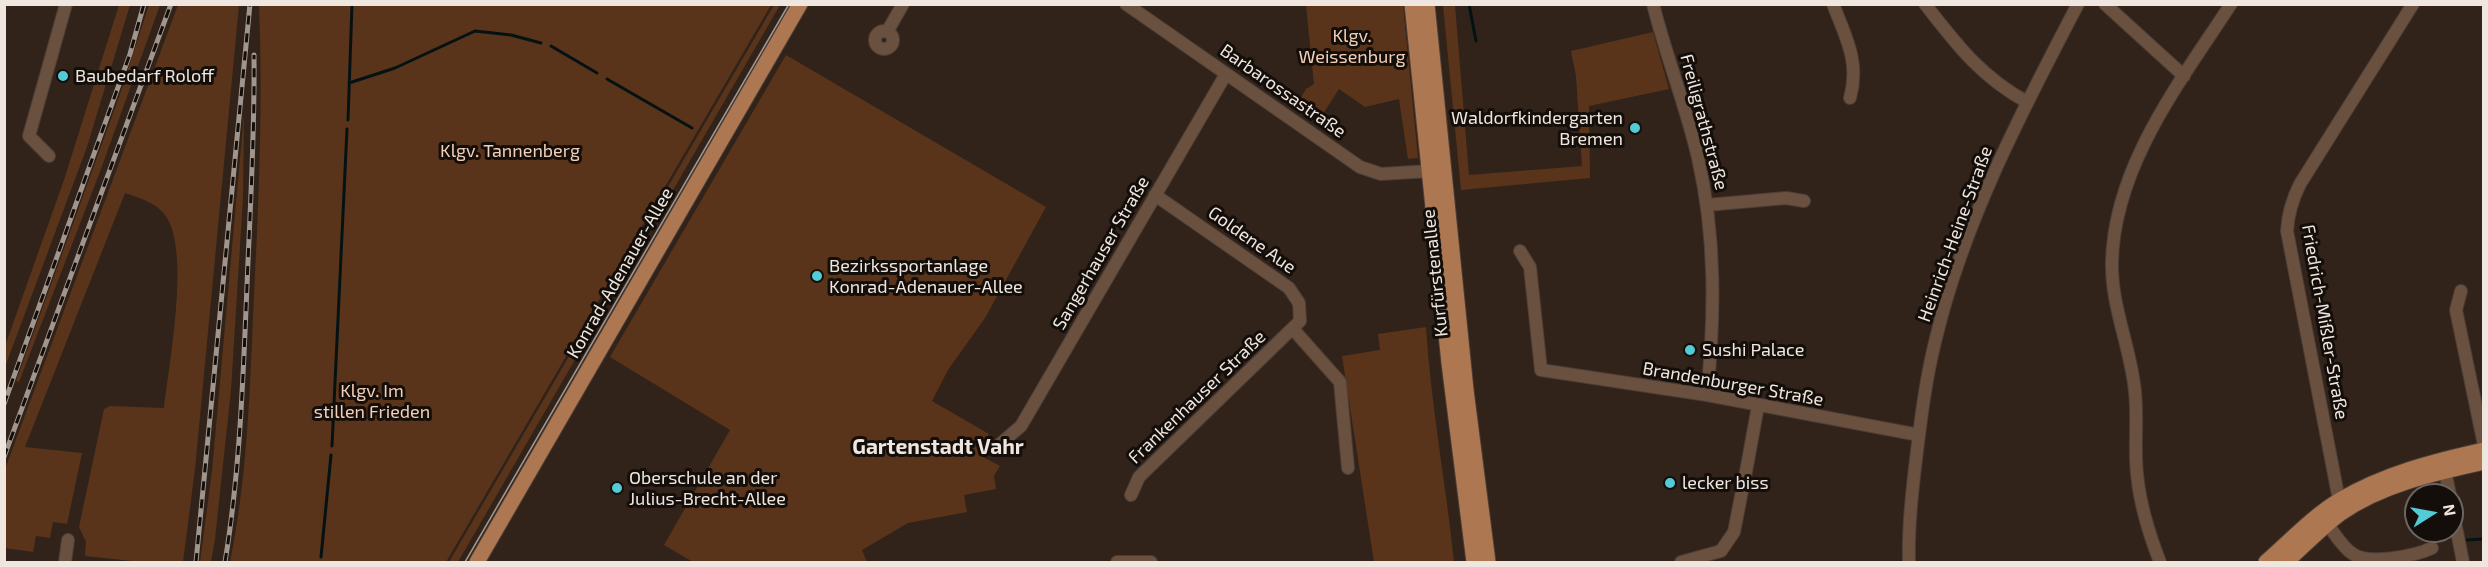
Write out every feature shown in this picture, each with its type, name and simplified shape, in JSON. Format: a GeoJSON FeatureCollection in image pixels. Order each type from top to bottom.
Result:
{"type":"FeatureCollection","features":[{"type":"Feature","properties":{"kind":"main road","name":"Konrad-Adenauer-Allee"},"geometry":{"type":"LineString","coordinates":[[477,562],[800,4]]}},
{"type":"Feature","properties":{"kind":"main road","name":"Kurfürstenallee"},"geometry":{"type":"LineString","coordinates":[[1412,4],[1468,534],[1468,562]]}},
{"type":"Feature","properties":{"kind":"main road","name":"Kurfürstenallee"},"geometry":{"type":"LineString","coordinates":[[1427,4],[1466,390],[1488,562]]}},
{"type":"Feature","properties":{"kind":"main road"},"geometry":{"type":"LineString","coordinates":[[2266,562],[2339,500],[2386,477],[2437,460],[2484,450]]}},
{"type":"Feature","properties":{"kind":"main road"},"geometry":{"type":"LineString","coordinates":[[2286,562],[2328,525],[2363,500],[2392,487],[2484,462]]}},
{"type":"Feature","properties":{"kind":"main road","name":"Kurfürstenallee"},"geometry":{"type":"LineString","coordinates":[[1468,534],[1474,562]]}},
{"type":"Feature","properties":{"kind":"main road","name":"Kurfürstenallee"},"geometry":{"type":"LineString","coordinates":[[1484,537],[1493,562]]}},
{"type":"Feature","properties":{"kind":"street"},"geometry":{"type":"LineString","coordinates":[[49,156],[29,136],[66,4]]}},
{"type":"Feature","properties":{"kind":"street"},"geometry":{"type":"LineString","coordinates":[[888,32],[903,4]]}},
{"type":"Feature","properties":{"kind":"street","name":"Barbarossastraße"},"geometry":{"type":"LineString","coordinates":[[1126,4],[1360,167],[1381,174],[1430,171]]}},
{"type":"Feature","properties":{"kind":"street","name":"Freiligrathstraße"},"geometry":{"type":"LineString","coordinates":[[1653,4],[1688,119],[1707,205],[1714,292],[1707,395]]}},
{"type":"Feature","properties":{"kind":"street"},"geometry":{"type":"LineString","coordinates":[[1833,4],[1851,52],[1855,78],[1850,98]]}},
{"type":"Feature","properties":{"kind":"street"},"geometry":{"type":"LineString","coordinates":[[1925,4],[1970,61],[2006,90],[2027,102]]}},
{"type":"Feature","properties":{"kind":"street","name":"Heinrich-Heine-Straße"},"geometry":{"type":"LineString","coordinates":[[1909,562],[1911,508],[1919,435],[1931,359],[1945,303],[1976,219],[2027,102],[2078,4]]}},
{"type":"Feature","properties":{"kind":"street"},"geometry":{"type":"LineString","coordinates":[[2105,4],[2184,76]]}},
{"type":"Feature","properties":{"kind":"street"},"geometry":{"type":"LineString","coordinates":[[2160,562],[2144,514],[2139,484],[2134,386],[2114,298],[2112,261],[2119,212],[2138,154],[2184,76],[2231,4]]}},
{"type":"Feature","properties":{"kind":"street","name":"Friedrich-Mißler-Straße"},"geometry":{"type":"LineString","coordinates":[[2339,500],[2287,231],[2288,216],[2291,202],[2301,184],[2413,4]]}},
{"type":"Feature","properties":{"kind":"street","name":"Sangerhauser Straße"},"geometry":{"type":"LineString","coordinates":[[1000,444],[1021,426],[1226,74]]}},
{"type":"Feature","properties":{"kind":"street","name":"Goldene Aue"},"geometry":{"type":"LineString","coordinates":[[1155,195],[1289,288],[1299,303],[1300,312],[1300,321],[1293,329]]}},
{"type":"Feature","properties":{"kind":"street"},"geometry":{"type":"LineString","coordinates":[[1707,205],[1786,198],[1804,201]]}},
{"type":"Feature","properties":{"kind":"street","name":"Brandenburger Straße"},"geometry":{"type":"LineString","coordinates":[[1520,250],[1530,267],[1541,370],[1707,395],[1919,435]]}},
{"type":"Feature","properties":{"kind":"street"},"geometry":{"type":"LineString","coordinates":[[2461,291],[2456,310],[2484,445]]}},
{"type":"Feature","properties":{"kind":"street"},"geometry":{"type":"LineString","coordinates":[[1293,329],[1340,382],[1348,468]]}},
{"type":"Feature","properties":{"kind":"street","name":"Frankenhauser Straße"},"geometry":{"type":"LineString","coordinates":[[1131,495],[1139,477],[1293,329]]}},
{"type":"Feature","properties":{"kind":"street"},"geometry":{"type":"LineString","coordinates":[[1681,562],[1723,557],[1734,532],[1758,406]]}},
{"type":"Feature","properties":{"kind":"street"},"geometry":{"type":"LineString","coordinates":[[2445,471],[2448,483]]}},
{"type":"Feature","properties":{"kind":"street"},"geometry":{"type":"LineString","coordinates":[[2328,525],[2351,553],[2362,558],[2411,555],[2432,548]]}},
{"type":"Feature","properties":{"kind":"street"},"geometry":{"type":"LineString","coordinates":[[65,562],[68,540]]}},
{"type":"Feature","properties":{"kind":"street"},"geometry":{"type":"LineString","coordinates":[[2459,543],[2463,562]]}},
{"type":"Feature","properties":{"kind":"street"},"geometry":{"type":"LineString","coordinates":[[1117,562],[1151,562]]}},
{"type":"Feature","properties":{"kind":"green space"},"geometry":{"type":"Polygon","coordinates":[[[119,5],[130,5],[87,147],[5,367],[5,346],[64,180],[119,5]]]}},
{"type":"Feature","properties":{"kind":"green space"},"geometry":{"type":"Polygon","coordinates":[[[149,5],[160,5],[101,169],[19,382],[16,381],[119,97],[149,5]]]}},
{"type":"Feature","properties":{"kind":"green space"},"geometry":{"type":"Polygon","coordinates":[[[178,5],[239,5],[195,469],[183,562],[141,562],[85,556],[86,542],[79,527],[104,409],[110,406],[164,408],[176,308],[177,253],[173,231],[165,215],[146,201],[125,193],[25,447],[82,453],[67,524],[53,522],[50,538],[36,536],[33,552],[5,548],[5,469],[178,5]]]}},
{"type":"Feature","properties":{"kind":"green space","name":"Klgv. Tannenberg"},"geometry":{"type":"Polygon","coordinates":[[[259,5],[771,5],[446,562],[230,562],[241,496],[249,396],[260,150],[259,5]]]}},
{"type":"Feature","properties":{"kind":"green space"},"geometry":{"type":"Polygon","coordinates":[[[774,5],[780,5],[458,562],[449,562],[774,5]]]}},
{"type":"Feature","properties":{"kind":"green space"},"geometry":{"type":"Polygon","coordinates":[[[791,5],[794,5],[468,562],[791,5]]]}},
{"type":"Feature","properties":{"kind":"green space","name":"Klgv. Weissenburg"},"geometry":{"type":"Polygon","coordinates":[[[1306,5],[1403,5],[1418,158],[1408,159],[1399,99],[1365,107],[1339,89],[1317,123],[1294,110],[1306,89],[1314,84],[1306,5]]]}},
{"type":"Feature","properties":{"kind":"green space"},"geometry":{"type":"Polygon","coordinates":[[[1443,5],[1455,5],[1469,175],[1582,166],[1576,76],[1571,51],[1653,32],[1669,89],[1589,106],[1590,178],[1461,190],[1443,5]]]}},
{"type":"Feature","properties":{"kind":"green space","name":"Bezirkssportanlage Konrad-Adenauer-Allee"},"geometry":{"type":"Polygon","coordinates":[[[786,55],[1046,207],[985,318],[948,370],[932,401],[989,434],[978,454],[1000,466],[994,476],[996,489],[964,495],[967,512],[908,523],[862,550],[867,562],[693,562],[664,545],[730,430],[610,357],[786,55]]]}},
{"type":"Feature","properties":{"kind":"green space"},"geometry":{"type":"Polygon","coordinates":[[[244,114],[243,198],[231,390],[211,562],[200,562],[212,471],[244,114]]]}},
{"type":"Feature","properties":{"kind":"green space"},"geometry":{"type":"Polygon","coordinates":[[[1426,327],[1431,386],[1454,562],[1374,562],[1342,356],[1380,350],[1378,334],[1426,327]]]}},
{"type":"Feature","properties":{"kind":"waterway"},"geometry":{"type":"LineString","coordinates":[[348,120],[352,4]]}},
{"type":"Feature","properties":{"kind":"waterway"},"geometry":{"type":"LineString","coordinates":[[1469,4],[1476,41]]}},
{"type":"Feature","properties":{"kind":"waterway"},"geometry":{"type":"LineString","coordinates":[[349,83],[395,68],[475,31],[511,35],[541,43]]}},
{"type":"Feature","properties":{"kind":"waterway"},"geometry":{"type":"LineString","coordinates":[[551,46],[597,73]]}},
{"type":"Feature","properties":{"kind":"waterway"},"geometry":{"type":"LineString","coordinates":[[607,79],[692,128]]}},
{"type":"Feature","properties":{"kind":"waterway"},"geometry":{"type":"LineString","coordinates":[[332,446],[347,129]]}},
{"type":"Feature","properties":{"kind":"waterway"},"geometry":{"type":"LineString","coordinates":[[321,557],[331,455]]}},
{"type":"Feature","properties":{"kind":"waterway"},"geometry":{"type":"LineString","coordinates":[[2467,540],[2484,539]]}},
{"type":"Feature","properties":{"kind":"tram line"},"geometry":{"type":"LineString","coordinates":[[465,562],[789,4]]}},
{"type":"Feature","properties":{"kind":"railway"},"geometry":{"type":"LineString","coordinates":[[4,404],[130,54],[144,4]]}},
{"type":"Feature","properties":{"kind":"railway"},"geometry":{"type":"LineString","coordinates":[[4,457],[171,4]]}},
{"type":"Feature","properties":{"kind":"railway"},"geometry":{"type":"LineString","coordinates":[[196,562],[250,4]]}},
{"type":"Feature","properties":{"kind":"railway"},"geometry":{"type":"LineString","coordinates":[[225,562],[234,494],[242,390],[253,142],[254,55]]}},
{"type":"Feature","properties":{"kind":"place","name":"Baubedarf Roloff"},"geometry":{"type":"Point","coordinates":[63,76]}},
{"type":"Feature","properties":{"kind":"place","name":"Waldorfkindergarten Bremen"},"geometry":{"type":"Point","coordinates":[1635,128]}},
{"type":"Feature","properties":{"kind":"place","name":"Bezirkssportanlage Konrad-Adenauer-Allee"},"geometry":{"type":"Point","coordinates":[817,276]}},
{"type":"Feature","properties":{"kind":"place","name":"Sushi Palace"},"geometry":{"type":"Point","coordinates":[1690,350]}},
{"type":"Feature","properties":{"kind":"place","name":"lecker biss"},"geometry":{"type":"Point","coordinates":[1670,483]}},
{"type":"Feature","properties":{"kind":"place","name":"Oberschule an der Julius-Brecht-Allee"},"geometry":{"type":"Point","coordinates":[617,488]}},
{"type":"Feature","properties":{"kind":"district","name":"Gartenstadt Vahr"},"geometry":{"type":"Point","coordinates":[938,447]}},
{"type":"Feature","properties":{"kind":"park label","name":"Klgv. Im stillen Frieden"},"geometry":{"type":"Point","coordinates":[372,401]}}]}
